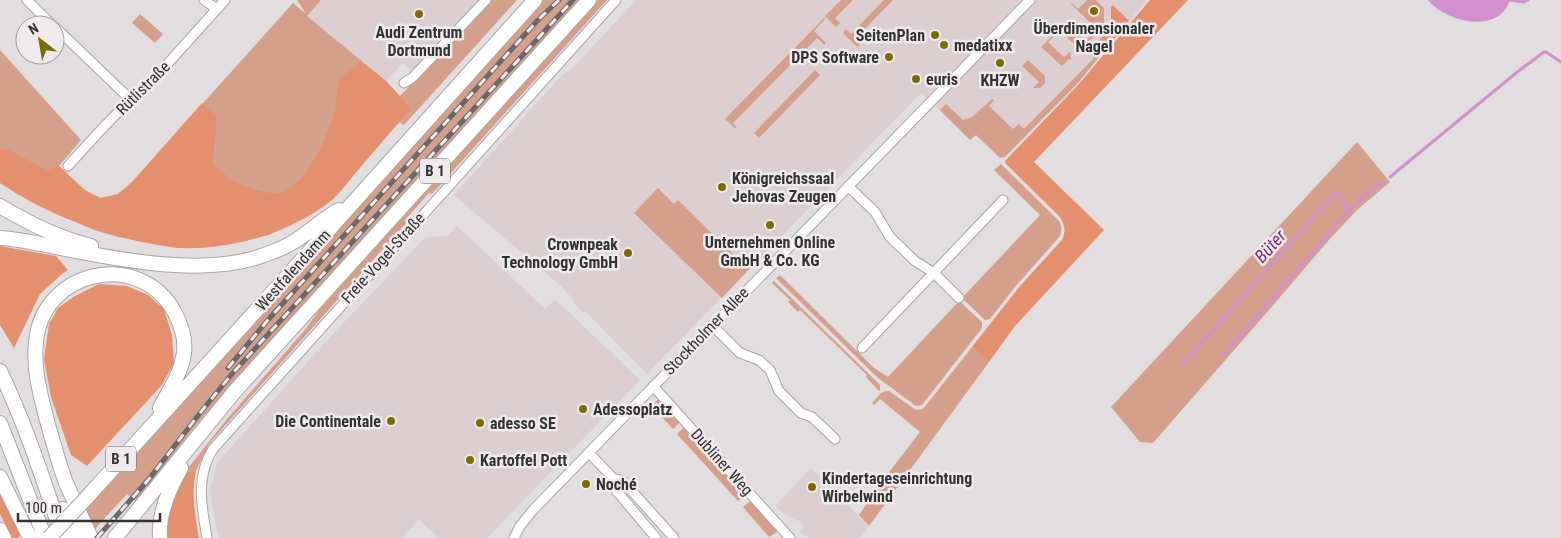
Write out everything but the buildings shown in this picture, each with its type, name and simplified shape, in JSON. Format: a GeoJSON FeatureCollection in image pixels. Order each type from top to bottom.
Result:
{"type":"FeatureCollection","features":[{"type":"Feature","properties":{"kind":"highway","name":"Westfalendamm"},"geometry":{"type":"LineString","coordinates":[[50,538],[535,0]]}},
{"type":"Feature","properties":{"kind":"highway","name":"B 1"},"geometry":{"type":"LineString","coordinates":[[115,538],[193,441],[242,384],[589,0]]}},
{"type":"Feature","properties":{"kind":"highway"},"geometry":{"type":"LineString","coordinates":[[0,238],[163,264],[202,265],[236,263],[262,256],[297,240],[334,212],[354,201]]}},
{"type":"Feature","properties":{"kind":"highway"},"geometry":{"type":"LineString","coordinates":[[0,206],[62,237],[138,260]]}},
{"type":"Feature","properties":{"kind":"highway"},"geometry":{"type":"LineString","coordinates":[[91,538],[66,482],[52,440],[41,398],[35,357],[39,326],[44,313],[61,292],[90,277],[114,274],[129,276],[150,286],[172,307],[184,338],[184,352],[178,377],[160,406],[152,425]]}},
{"type":"Feature","properties":{"kind":"highway"},"geometry":{"type":"LineString","coordinates":[[0,371],[37,461],[63,538]]}},
{"type":"Feature","properties":{"kind":"highway"},"geometry":{"type":"LineString","coordinates":[[0,423],[45,538]]}},
{"type":"Feature","properties":{"kind":"highway"},"geometry":{"type":"LineString","coordinates":[[160,538],[162,517],[170,488],[187,457],[193,441]]}},
{"type":"Feature","properties":{"kind":"highway"},"geometry":{"type":"LineString","coordinates":[[37,461],[48,474],[77,538]]}},
{"type":"Feature","properties":{"kind":"highway"},"geometry":{"type":"LineString","coordinates":[[0,477],[30,538]]}},
{"type":"Feature","properties":{"kind":"highway"},"geometry":{"type":"LineString","coordinates":[[0,530],[4,538]]}},
{"type":"Feature","properties":{"kind":"street"},"geometry":{"type":"LineString","coordinates":[[26,0],[42,15]]}},
{"type":"Feature","properties":{"kind":"street"},"geometry":{"type":"LineString","coordinates":[[204,0],[216,9]]}},
{"type":"Feature","properties":{"kind":"street","name":"Rütlistraße"},"geometry":{"type":"LineString","coordinates":[[68,166],[131,100],[144,90],[225,0]]}},
{"type":"Feature","properties":{"kind":"street"},"geometry":{"type":"LineString","coordinates":[[404,83],[413,77],[486,0]]}},
{"type":"Feature","properties":{"kind":"street","name":"Freie-Vogel-Straße"},"geometry":{"type":"LineString","coordinates":[[207,538],[201,484],[204,468],[213,449],[616,0]]}},
{"type":"Feature","properties":{"kind":"street","name":"Stockholmer Allee"},"geometry":{"type":"LineString","coordinates":[[514,538],[525,518],[1030,0]]}},
{"type":"Feature","properties":{"kind":"street"},"geometry":{"type":"LineString","coordinates":[[65,37],[131,100]]}},
{"type":"Feature","properties":{"kind":"street"},"geometry":{"type":"LineString","coordinates":[[848,186],[875,212],[890,237],[959,298]]}},
{"type":"Feature","properties":{"kind":"street"},"geometry":{"type":"LineString","coordinates":[[862,348],[1003,200]]}},
{"type":"Feature","properties":{"kind":"street"},"geometry":{"type":"LineString","coordinates":[[712,325],[740,353],[759,360],[770,370],[779,391],[801,413],[812,417],[835,439]]}},
{"type":"Feature","properties":{"kind":"street","name":"Dubliner Weg"},"geometry":{"type":"LineString","coordinates":[[653,386],[790,538]]}},
{"type":"Feature","properties":{"kind":"street"},"geometry":{"type":"LineString","coordinates":[[589,453],[612,478],[615,489],[656,538]]}},
{"type":"Feature","properties":{"kind":"street"},"geometry":{"type":"LineString","coordinates":[[612,478],[623,481],[674,538]]}},
{"type":"Feature","properties":{"kind":"shaded area"},"geometry":{"type":"Polygon","coordinates":[[[297,0],[321,0],[307,16],[386,81],[400,96],[492,0],[517,0],[404,125],[399,122],[333,199],[315,211],[269,235],[208,247],[179,248],[118,237],[94,230],[49,210],[0,183],[0,50],[81,140],[59,166],[86,191],[101,198],[109,197],[118,194],[133,181],[293,3],[306,14],[297,0]]]}},
{"type":"Feature","properties":{"kind":"shaded area"},"geometry":{"type":"Polygon","coordinates":[[[321,0],[480,0],[416,68],[410,69],[403,63],[386,81],[307,16],[321,0]]]}},
{"type":"Feature","properties":{"kind":"shaded area"},"geometry":{"type":"Polygon","coordinates":[[[543,0],[580,0],[220,398],[193,429],[136,502],[127,494],[93,531],[86,516],[87,508],[247,332],[543,0]]]}},
{"type":"Feature","properties":{"kind":"shaded area"},"geometry":{"type":"Polygon","coordinates":[[[598,0],[607,0],[432,194],[429,193],[405,220],[407,222],[209,444],[196,471],[185,472],[227,419],[304,331],[320,309],[598,0]]]}},
{"type":"Feature","properties":{"kind":"shaded area"},"geometry":{"type":"Polygon","coordinates":[[[636,0],[1147,0],[1077,84],[1005,157],[1000,158],[976,135],[970,140],[921,93],[647,374],[585,311],[583,313],[561,286],[454,195],[563,74],[571,70],[636,0]]]}},
{"type":"Feature","properties":{"kind":"shaded area"},"geometry":{"type":"Polygon","coordinates":[[[841,0],[853,0],[835,18],[840,23],[836,27],[825,16],[841,0]]]}},
{"type":"Feature","properties":{"kind":"shaded area"},"geometry":{"type":"Polygon","coordinates":[[[884,0],[893,0],[856,38],[861,44],[857,47],[843,33],[846,29],[851,34],[884,0]]]}},
{"type":"Feature","properties":{"kind":"shaded area"},"geometry":{"type":"Polygon","coordinates":[[[1087,0],[1096,0],[1104,8],[1104,25],[1085,46],[1076,46],[1059,29],[1067,24],[1086,41],[1097,29],[1071,4],[1078,9],[1087,0]]]}},
{"type":"Feature","properties":{"kind":"shaded area"},"geometry":{"type":"Polygon","coordinates":[[[1150,0],[1188,0],[1034,162],[1104,230],[1015,326],[989,362],[972,347],[1020,286],[1062,240],[1064,231],[1060,217],[1005,161],[1078,85],[1150,0]]]}},
{"type":"Feature","properties":{"kind":"shaded area"},"geometry":{"type":"Polygon","coordinates":[[[1428,0],[1510,0],[1504,11],[1495,18],[1484,21],[1471,21],[1446,14],[1428,0]]]}},
{"type":"Feature","properties":{"kind":"shaded area"},"geometry":{"type":"Polygon","coordinates":[[[1113,5],[1129,21],[1109,45],[1101,38],[1111,28],[1111,7],[1113,5]]]}},
{"type":"Feature","properties":{"kind":"shaded area"},"geometry":{"type":"Polygon","coordinates":[[[140,14],[163,34],[155,43],[132,23],[140,14]]]}},
{"type":"Feature","properties":{"kind":"shaded area"},"geometry":{"type":"Polygon","coordinates":[[[824,18],[814,31],[825,42],[825,45],[817,38],[733,123],[736,129],[725,119],[824,18]]]}},
{"type":"Feature","properties":{"kind":"shaded area"},"geometry":{"type":"Polygon","coordinates":[[[1053,35],[1048,42],[1064,57],[1070,52],[1071,60],[1069,59],[1062,66],[1041,47],[1053,35]]]}},
{"type":"Feature","properties":{"kind":"shaded area"},"geometry":{"type":"Polygon","coordinates":[[[1101,38],[1109,45],[1077,84],[1005,157],[1000,158],[976,135],[970,140],[940,110],[946,104],[963,120],[972,117],[992,99],[994,100],[989,106],[1013,129],[1019,124],[1024,129],[1094,58],[1088,52],[1101,38]]]}},
{"type":"Feature","properties":{"kind":"shaded area"},"geometry":{"type":"Polygon","coordinates":[[[1028,60],[1045,76],[1045,83],[1040,88],[1033,88],[1039,82],[1022,66],[1028,60]]]}},
{"type":"Feature","properties":{"kind":"shaded area"},"geometry":{"type":"Polygon","coordinates":[[[361,61],[386,81],[411,109],[332,200],[298,222],[260,237],[220,246],[200,248],[175,248],[142,242],[86,226],[51,212],[0,183],[0,150],[5,148],[47,170],[59,166],[85,190],[100,198],[118,194],[133,181],[202,103],[217,117],[213,163],[230,179],[240,184],[262,191],[276,194],[281,193],[291,187],[309,169],[328,132],[336,105],[338,81],[361,61]]]}},
{"type":"Feature","properties":{"kind":"shaded area"},"geometry":{"type":"Polygon","coordinates":[[[815,70],[820,75],[759,138],[754,133],[815,70]]]}},
{"type":"Feature","properties":{"kind":"shaded area"},"geometry":{"type":"Polygon","coordinates":[[[1357,142],[1390,182],[1357,210],[1328,241],[1153,443],[1140,442],[1111,407],[1357,142]]]}},
{"type":"Feature","properties":{"kind":"shaded area"},"geometry":{"type":"Polygon","coordinates":[[[1001,164],[1058,220],[1061,225],[1061,231],[1060,236],[1015,287],[990,319],[985,320],[962,298],[1040,215],[994,170],[1001,164]]]}},
{"type":"Feature","properties":{"kind":"shaded area"},"geometry":{"type":"Polygon","coordinates":[[[658,188],[674,204],[678,200],[744,267],[752,260],[755,263],[722,298],[634,213],[658,188]]]}},
{"type":"Feature","properties":{"kind":"shaded area"},"geometry":{"type":"Polygon","coordinates":[[[457,226],[545,309],[555,299],[640,380],[487,538],[439,538],[419,520],[401,538],[219,538],[210,489],[217,463],[330,337],[426,237],[448,236],[457,226]]]}},
{"type":"Feature","properties":{"kind":"shaded area"},"geometry":{"type":"Polygon","coordinates":[[[0,246],[56,256],[68,270],[40,294],[14,348],[0,325],[0,246]]]}},
{"type":"Feature","properties":{"kind":"shaded area"},"geometry":{"type":"Polygon","coordinates":[[[780,275],[874,368],[888,377],[959,301],[982,322],[982,328],[922,405],[916,406],[878,378],[776,278],[780,275]]]}},
{"type":"Feature","properties":{"kind":"shaded area"},"geometry":{"type":"Polygon","coordinates":[[[774,281],[880,385],[879,391],[866,377],[867,375],[800,310],[798,312],[788,302],[790,300],[772,283],[774,281]]]}},
{"type":"Feature","properties":{"kind":"shaded area"},"geometry":{"type":"Polygon","coordinates":[[[99,284],[127,286],[148,295],[164,309],[172,335],[174,363],[162,385],[87,466],[71,455],[51,397],[44,359],[49,324],[58,308],[75,296],[99,284]]]}},
{"type":"Feature","properties":{"kind":"shaded area"},"geometry":{"type":"Polygon","coordinates":[[[972,347],[989,362],[869,526],[859,515],[920,432],[880,399],[874,405],[872,403],[881,393],[889,391],[916,410],[923,409],[972,347]]]}},
{"type":"Feature","properties":{"kind":"shaded area"},"geometry":{"type":"Polygon","coordinates":[[[659,398],[679,420],[679,423],[673,429],[652,406],[659,398]]]}},
{"type":"Feature","properties":{"kind":"shaded area"},"geometry":{"type":"Polygon","coordinates":[[[683,428],[686,428],[744,493],[744,496],[738,501],[677,434],[683,428]]]}},
{"type":"Feature","properties":{"kind":"shaded area","name":"Kindertageseinrichtung Wirbelwind"},"geometry":{"type":"Polygon","coordinates":[[[811,468],[869,526],[860,538],[808,538],[800,532],[804,527],[799,520],[797,521],[775,506],[811,468]]]}},
{"type":"Feature","properties":{"kind":"shaded area"},"geometry":{"type":"Polygon","coordinates":[[[196,471],[194,496],[199,538],[168,538],[166,522],[171,497],[185,472],[196,471]]]}},
{"type":"Feature","properties":{"kind":"shaded area"},"geometry":{"type":"Polygon","coordinates":[[[0,492],[20,531],[19,538],[12,538],[0,514],[0,492]]]}},
{"type":"Feature","properties":{"kind":"shaded area"},"geometry":{"type":"Polygon","coordinates":[[[752,501],[777,529],[777,532],[769,537],[743,507],[752,501]]]}},
{"type":"Feature","properties":{"kind":"waterway"},"geometry":{"type":"LineString","coordinates":[[1509,0],[1523,2],[1528,0]]}},
{"type":"Feature","properties":{"kind":"waterway","name":"Büter"},"geometry":{"type":"LineString","coordinates":[[1390,177],[1544,52],[1561,62]]}},
{"type":"Feature","properties":{"kind":"waterway","name":"Büter"},"geometry":{"type":"LineString","coordinates":[[1183,364],[1334,194],[1350,209],[1367,193],[1383,182]]}},
{"type":"Feature","properties":{"kind":"waterway"},"geometry":{"type":"LineString","coordinates":[[1224,355],[1350,209]]}},
{"type":"Feature","properties":{"kind":"railway"},"geometry":{"type":"LineString","coordinates":[[228,368],[267,321],[538,20],[559,0]]}},
{"type":"Feature","properties":{"kind":"railway"},"geometry":{"type":"LineString","coordinates":[[97,538],[149,479],[231,375],[573,0]]}},
{"type":"Feature","properties":{"kind":"place","name":"Überdimensionaler Nagel"},"geometry":{"type":"Point","coordinates":[1094,11]}},
{"type":"Feature","properties":{"kind":"place","name":"Audi Zentrum Dortmund"},"geometry":{"type":"Point","coordinates":[419,14]}},
{"type":"Feature","properties":{"kind":"place","name":"SeitenPlan"},"geometry":{"type":"Point","coordinates":[935,35]}},
{"type":"Feature","properties":{"kind":"place","name":"medatixx"},"geometry":{"type":"Point","coordinates":[944,45]}},
{"type":"Feature","properties":{"kind":"place","name":"DPS Software"},"geometry":{"type":"Point","coordinates":[889,57]}},
{"type":"Feature","properties":{"kind":"place","name":"KHZW"},"geometry":{"type":"Point","coordinates":[1000,63]}},
{"type":"Feature","properties":{"kind":"place","name":"euris"},"geometry":{"type":"Point","coordinates":[916,79]}},
{"type":"Feature","properties":{"kind":"place","name":"Königreichssaal Jehovas Zeugen"},"geometry":{"type":"Point","coordinates":[722,187]}},
{"type":"Feature","properties":{"kind":"place","name":"Unternehmen Online GmbH & Co. KG"},"geometry":{"type":"Point","coordinates":[770,225]}},
{"type":"Feature","properties":{"kind":"place","name":"Crownpeak Technology GmbH"},"geometry":{"type":"Point","coordinates":[628,253]}},
{"type":"Feature","properties":{"kind":"place","name":"Adessoplatz"},"geometry":{"type":"Point","coordinates":[583,409]}},
{"type":"Feature","properties":{"kind":"place","name":"Die Continentale"},"geometry":{"type":"Point","coordinates":[391,421]}},
{"type":"Feature","properties":{"kind":"place","name":"adesso SE"},"geometry":{"type":"Point","coordinates":[480,423]}},
{"type":"Feature","properties":{"kind":"place","name":"Kartoffel Pott"},"geometry":{"type":"Point","coordinates":[470,460]}},
{"type":"Feature","properties":{"kind":"place","name":"Noché"},"geometry":{"type":"Point","coordinates":[586,484]}},
{"type":"Feature","properties":{"kind":"place","name":"Kindertageseinrichtung Wirbelwind"},"geometry":{"type":"Point","coordinates":[812,487]}}]}
